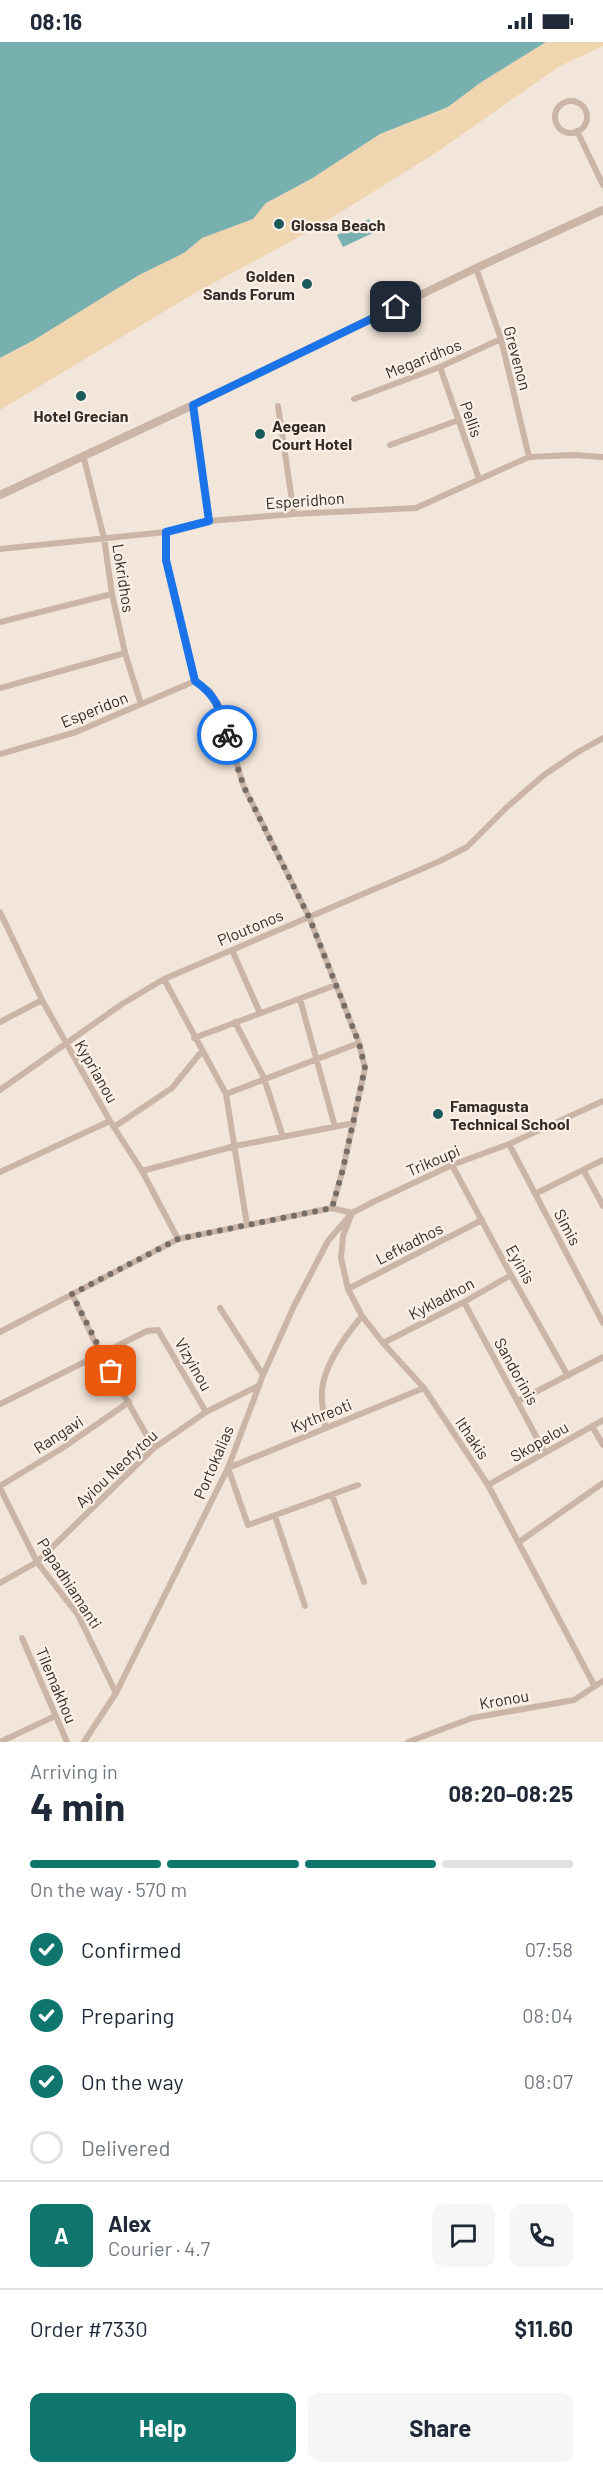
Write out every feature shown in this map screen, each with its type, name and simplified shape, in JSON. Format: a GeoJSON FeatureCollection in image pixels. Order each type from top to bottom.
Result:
{"type":"FeatureCollection","features":[{"type":"Feature","properties":{"kind":"street"},"geometry":{"type":"LineString","coordinates":[[567,101],[577,102],[585,109],[586,119],[581,129],[577,131],[567,132],[556,122],[558,107],[567,101]]}},
{"type":"Feature","properties":{"kind":"street"},"geometry":{"type":"LineString","coordinates":[[577,131],[603,185]]}},
{"type":"Feature","properties":{"kind":"street"},"geometry":{"type":"LineString","coordinates":[[0,495],[193,405],[476,268],[603,210]]}},
{"type":"Feature","properties":{"kind":"street","name":"Grevenon"},"geometry":{"type":"LineString","coordinates":[[476,268],[501,339],[530,457]]}},
{"type":"Feature","properties":{"kind":"street","name":"Megaridhos"},"geometry":{"type":"LineString","coordinates":[[354,399],[440,367],[501,339]]}},
{"type":"Feature","properties":{"kind":"street","name":"Pellis"},"geometry":{"type":"LineString","coordinates":[[440,367],[479,479]]}},
{"type":"Feature","properties":{"kind":"street"},"geometry":{"type":"LineString","coordinates":[[193,405],[209,521]]}},
{"type":"Feature","properties":{"kind":"street"},"geometry":{"type":"LineString","coordinates":[[278,406],[294,514]]}},
{"type":"Feature","properties":{"kind":"street"},"geometry":{"type":"LineString","coordinates":[[390,445],[459,420]]}},
{"type":"Feature","properties":{"kind":"street","name":"Lokridhos"},"geometry":{"type":"LineString","coordinates":[[83,455],[104,538],[112,594],[125,653],[141,704]]}},
{"type":"Feature","properties":{"kind":"street","name":"Esperidhon"},"geometry":{"type":"LineString","coordinates":[[0,549],[166,532],[209,521],[416,508],[530,457],[573,455],[603,457]]}},
{"type":"Feature","properties":{"kind":"street"},"geometry":{"type":"LineString","coordinates":[[166,532],[166,560],[195,681],[210,691],[220,709],[244,787],[309,917],[359,1043],[365,1068],[332,1208]]}},
{"type":"Feature","properties":{"kind":"street"},"geometry":{"type":"LineString","coordinates":[[0,622],[112,594]]}},
{"type":"Feature","properties":{"kind":"street"},"geometry":{"type":"LineString","coordinates":[[0,688],[125,653]]}},
{"type":"Feature","properties":{"kind":"street","name":"Esperidon"},"geometry":{"type":"LineString","coordinates":[[0,754],[76,732],[195,681]]}},
{"type":"Feature","properties":{"kind":"street","name":"Ploutonos"},"geometry":{"type":"LineString","coordinates":[[0,1090],[122,1004],[164,979],[438,862],[467,847],[507,807],[544,775],[603,738]]}},
{"type":"Feature","properties":{"kind":"street","name":"Kyprianou"},"geometry":{"type":"LineString","coordinates":[[0,912],[66,1045],[142,1171],[178,1239]]}},
{"type":"Feature","properties":{"kind":"street"},"geometry":{"type":"LineString","coordinates":[[232,950],[260,1013]]}},
{"type":"Feature","properties":{"kind":"street"},"geometry":{"type":"LineString","coordinates":[[164,979],[226,1094],[247,1225]]}},
{"type":"Feature","properties":{"kind":"street"},"geometry":{"type":"LineString","coordinates":[[194,1038],[336,985]]}},
{"type":"Feature","properties":{"kind":"street"},"geometry":{"type":"LineString","coordinates":[[0,1022],[42,999]]}},
{"type":"Feature","properties":{"kind":"street"},"geometry":{"type":"LineString","coordinates":[[300,999],[335,1127]]}},
{"type":"Feature","properties":{"kind":"street"},"geometry":{"type":"LineString","coordinates":[[236,1022],[264,1078],[283,1137]]}},
{"type":"Feature","properties":{"kind":"street"},"geometry":{"type":"LineString","coordinates":[[226,1094],[359,1043]]}},
{"type":"Feature","properties":{"kind":"street"},"geometry":{"type":"LineString","coordinates":[[0,1172],[112,1124],[172,1088],[202,1051]]}},
{"type":"Feature","properties":{"kind":"street","name":"Trikoupi"},"geometry":{"type":"LineString","coordinates":[[373,1202],[452,1165],[509,1144],[603,1101]]}},
{"type":"Feature","properties":{"kind":"street"},"geometry":{"type":"LineString","coordinates":[[142,1171],[235,1146],[354,1122]]}},
{"type":"Feature","properties":{"kind":"street","name":"Simis"},"geometry":{"type":"LineString","coordinates":[[509,1144],[603,1323]]}},
{"type":"Feature","properties":{"kind":"street"},"geometry":{"type":"LineString","coordinates":[[535,1194],[603,1160]]}},
{"type":"Feature","properties":{"kind":"street","name":"Eyinis"},"geometry":{"type":"LineString","coordinates":[[452,1165],[568,1376]]}},
{"type":"Feature","properties":{"kind":"street"},"geometry":{"type":"LineString","coordinates":[[584,1171],[603,1206]]}},
{"type":"Feature","properties":{"kind":"street","name":"Portokalias"},"geometry":{"type":"LineString","coordinates":[[84,1742],[116,1693],[228,1468],[262,1376],[294,1306],[328,1241],[352,1213],[373,1202]]}},
{"type":"Feature","properties":{"kind":"street"},"geometry":{"type":"LineString","coordinates":[[0,1331],[178,1239],[332,1208],[352,1213]]}},
{"type":"Feature","properties":{"kind":"street","name":"Ithakis"},"geometry":{"type":"LineString","coordinates":[[352,1213],[343,1236],[341,1258],[348,1289],[362,1316],[424,1388],[489,1485],[594,1685]]}},
{"type":"Feature","properties":{"kind":"street","name":"Lefkadhos"},"geometry":{"type":"LineString","coordinates":[[348,1289],[482,1221]]}},
{"type":"Feature","properties":{"kind":"street","name":"Kykladhon"},"geometry":{"type":"LineString","coordinates":[[383,1343],[511,1275]]}},
{"type":"Feature","properties":{"kind":"street"},"geometry":{"type":"LineString","coordinates":[[72,1294],[101,1355],[154,1448]]}},
{"type":"Feature","properties":{"kind":"street","name":"Sandorinis"},"geometry":{"type":"LineString","coordinates":[[464,1302],[545,1453]]}},
{"type":"Feature","properties":{"kind":"street"},"geometry":{"type":"LineString","coordinates":[[220,1308],[262,1376]]}},
{"type":"Feature","properties":{"kind":"street"},"geometry":{"type":"LineString","coordinates":[[325,1427],[322,1388],[332,1361],[347,1333],[362,1316]]}},
{"type":"Feature","properties":{"kind":"street","name":"Vizyinou"},"geometry":{"type":"LineString","coordinates":[[101,1355],[147,1331],[158,1330],[206,1412]]}},
{"type":"Feature","properties":{"kind":"street"},"geometry":{"type":"LineString","coordinates":[[0,1404],[101,1355]]}},
{"type":"Feature","properties":{"kind":"street"},"geometry":{"type":"LineString","coordinates":[[518,1401],[603,1357]]}},
{"type":"Feature","properties":{"kind":"street","name":"Ayiou Neofytou"},"geometry":{"type":"LineString","coordinates":[[0,1583],[37,1562],[154,1448],[206,1412],[259,1386]]}},
{"type":"Feature","properties":{"kind":"street","name":"Kythreoti"},"geometry":{"type":"LineString","coordinates":[[228,1468],[424,1388]]}},
{"type":"Feature","properties":{"kind":"street","name":"Rangavi"},"geometry":{"type":"LineString","coordinates":[[0,1487],[61,1449],[129,1402]]}},
{"type":"Feature","properties":{"kind":"street","name":"Skopelou"},"geometry":{"type":"LineString","coordinates":[[489,1485],[603,1420]]}},
{"type":"Feature","properties":{"kind":"street"},"geometry":{"type":"LineString","coordinates":[[592,1426],[603,1445]]}},
{"type":"Feature","properties":{"kind":"street"},"geometry":{"type":"LineString","coordinates":[[228,1468],[248,1525],[358,1485]]}},
{"type":"Feature","properties":{"kind":"street"},"geometry":{"type":"LineString","coordinates":[[519,1542],[603,1484]]}},
{"type":"Feature","properties":{"kind":"street","name":"Papadhiamanti"},"geometry":{"type":"LineString","coordinates":[[0,1487],[37,1562],[78,1615],[116,1693]]}},
{"type":"Feature","properties":{"kind":"street"},"geometry":{"type":"LineString","coordinates":[[332,1495],[364,1582]]}},
{"type":"Feature","properties":{"kind":"street"},"geometry":{"type":"LineString","coordinates":[[275,1516],[305,1606]]}},
{"type":"Feature","properties":{"kind":"street","name":"Tilemakhou"},"geometry":{"type":"LineString","coordinates":[[22,1638],[67,1742]]}},
{"type":"Feature","properties":{"kind":"street","name":"Kronou"},"geometry":{"type":"LineString","coordinates":[[408,1742],[471,1718],[574,1700],[603,1681]]}},
{"type":"Feature","properties":{"kind":"street"},"geometry":{"type":"LineString","coordinates":[[0,1742],[55,1716]]}},
{"type":"Feature","properties":{"kind":"sand","name":"Glossa Beach"},"geometry":{"type":"Polygon","coordinates":[[[546,42],[603,42],[603,46],[560,66],[434,154],[312,230],[195,293],[0,410],[0,358],[34,340],[139,274],[184,253],[202,238],[253,219],[266,203],[311,179],[380,134],[448,107],[480,83],[546,42]]]}},
{"type":"Feature","properties":{"kind":"water"},"geometry":{"type":"Polygon","coordinates":[[[0,42],[546,42],[480,83],[448,107],[380,134],[311,179],[266,203],[253,219],[202,238],[184,253],[139,275],[34,340],[0,358],[0,42]]]}},
{"type":"Feature","properties":{"kind":"water"},"geometry":{"type":"Polygon","coordinates":[[[369,219],[375,232],[343,247],[337,235],[369,219]]]}},
{"type":"Feature","properties":{"kind":"way so far"},"geometry":{"type":"LineString","coordinates":[[111,1371],[72,1294],[178,1239],[332,1208],[365,1068],[359,1043],[309,917],[244,787],[227,735]]}},
{"type":"Feature","properties":{"kind":"place","name":"Glossa Beach"},"geometry":{"type":"Point","coordinates":[279,224]}},
{"type":"Feature","properties":{"kind":"place","name":"Golden Sands Forum"},"geometry":{"type":"Point","coordinates":[307,284]}},
{"type":"Feature","properties":{"kind":"place","name":"Hotel Grecian"},"geometry":{"type":"Point","coordinates":[81,396]}},
{"type":"Feature","properties":{"kind":"place","name":"Aegean Court Hotel"},"geometry":{"type":"Point","coordinates":[260,434]}},
{"type":"Feature","properties":{"kind":"place","name":"Famagusta Technical School"},"geometry":{"type":"Point","coordinates":[438,1114]}},
{"type":"Feature","properties":{"kind":"route"},"geometry":{"type":"LineString","coordinates":[[227,735],[220,709],[210,691],[195,681],[166,560],[166,532],[209,521],[193,405],[396,307]]}}]}
